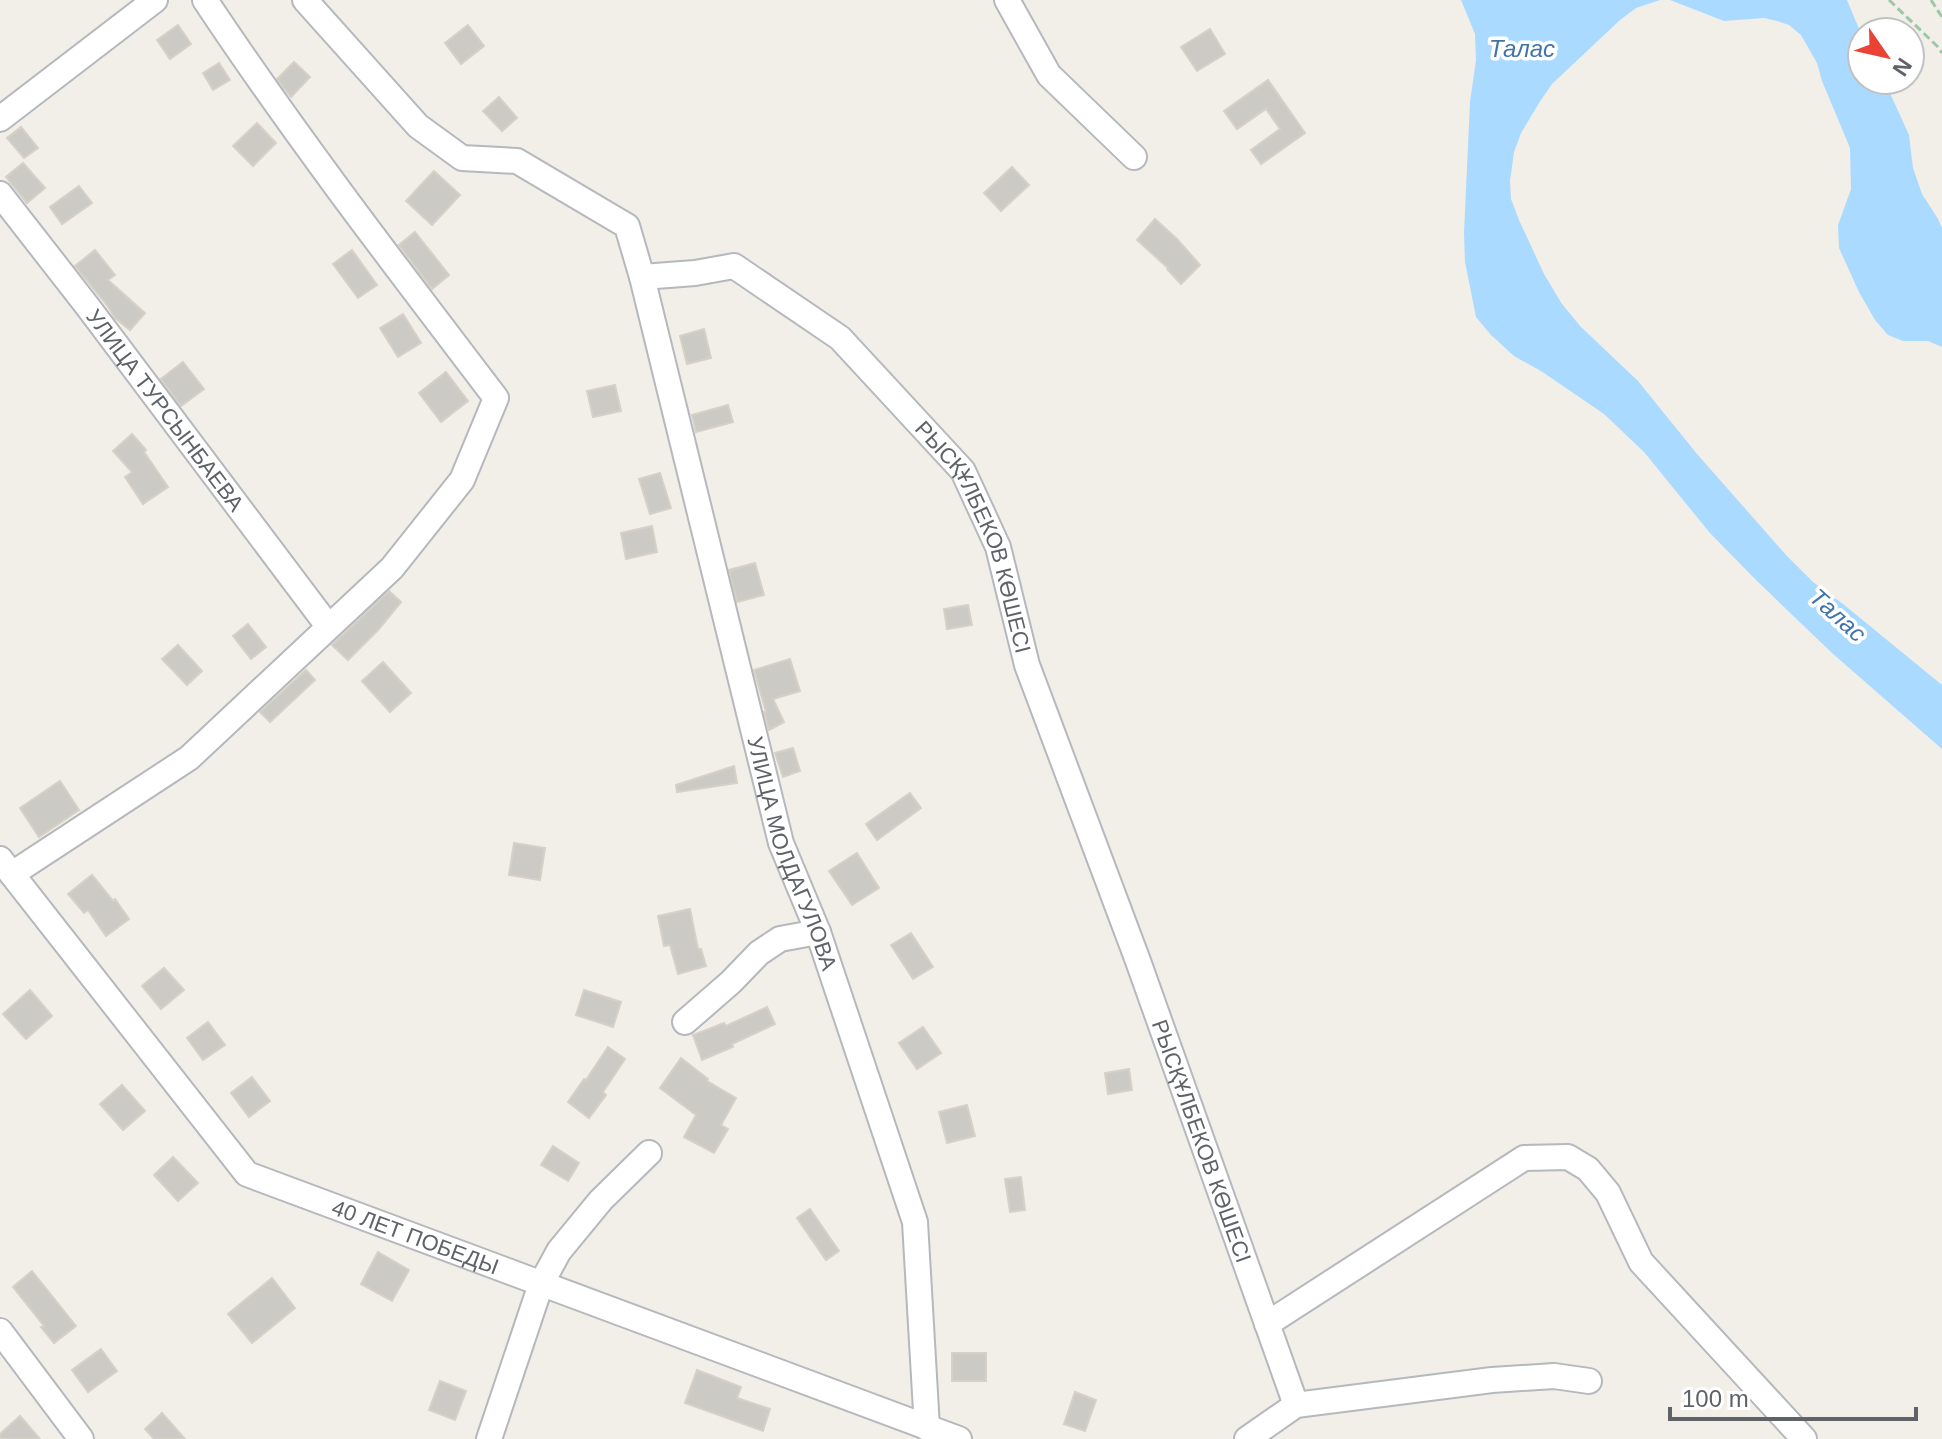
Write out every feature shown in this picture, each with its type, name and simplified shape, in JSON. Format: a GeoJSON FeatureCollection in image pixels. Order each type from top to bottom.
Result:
{"type":"FeatureCollection","features":[{"type":"Feature","properties":{"kind":"street"},"geometry":{"type":"LineString","coordinates":[[0,119],[155,0]]}},
{"type":"Feature","properties":{"kind":"street"},"geometry":{"type":"LineString","coordinates":[[6,866],[189,758],[392,568],[462,480],[496,398],[397,268],[205,0]]}},
{"type":"Feature","properties":{"kind":"street"},"geometry":{"type":"LineString","coordinates":[[305,0],[418,126],[462,158],[517,161],[627,226],[642,277]]}},
{"type":"Feature","properties":{"kind":"street"},"geometry":{"type":"LineString","coordinates":[[1007,0],[1049,75],[1134,157]]}},
{"type":"Feature","properties":{"kind":"street","name":"УЛИЦА ТУРСЫНБАЕВА"},"geometry":{"type":"LineString","coordinates":[[0,194],[328,626]]}},
{"type":"Feature","properties":{"kind":"street","name":"РЫСҚҰЛБЕКОВ КӨШЕСІ"},"geometry":{"type":"LineString","coordinates":[[642,277],[734,266],[840,338],[963,471],[998,547],[1027,665],[1138,961],[1296,1405]]}},
{"type":"Feature","properties":{"kind":"street","name":"УЛИЦА МОЛДАГУЛОВА"},"geometry":{"type":"LineString","coordinates":[[642,277],[781,843],[818,932],[915,1222],[927,1428]]}},
{"type":"Feature","properties":{"kind":"street","name":"40 ЛЕТ ПОБЕДЫ"},"geometry":{"type":"LineString","coordinates":[[6,866],[247,1174],[959,1439]]}},
{"type":"Feature","properties":{"kind":"street"},"geometry":{"type":"LineString","coordinates":[[685,1022],[759,953],[780,939],[818,932]]}},
{"type":"Feature","properties":{"kind":"street"},"geometry":{"type":"LineString","coordinates":[[489,1439],[541,1284],[559,1251],[601,1200],[649,1153]]}},
{"type":"Feature","properties":{"kind":"street"},"geometry":{"type":"LineString","coordinates":[[1267,1324],[1524,1158],[1568,1157],[1588,1169],[1608,1193],[1641,1262],[1804,1439]]}},
{"type":"Feature","properties":{"kind":"street"},"geometry":{"type":"LineString","coordinates":[[0,1331],[81,1439]]}},
{"type":"Feature","properties":{"kind":"street"},"geometry":{"type":"LineString","coordinates":[[1247,1439],[1296,1405],[1492,1380],[1554,1376],[1589,1381]]}},
{"type":"Feature","properties":{"kind":"path"},"geometry":{"type":"LineString","coordinates":[[1889,0],[1942,53]]}},
{"type":"Feature","properties":{"kind":"path"},"geometry":{"type":"LineString","coordinates":[[1931,0],[1942,17]]}},
{"type":"Feature","properties":{"kind":"water","name":"Талас"},"geometry":{"type":"Polygon","coordinates":[[[1461,0],[1660,0],[1636,8],[1620,20],[1552,84],[1521,133],[1514,152],[1511,199],[1544,274],[1562,304],[1581,327],[1638,381],[1697,454],[1813,582],[1942,685],[1942,749],[1832,653],[1756,580],[1710,533],[1644,452],[1604,414],[1514,356],[1476,317],[1465,262],[1464,233],[1470,102],[1476,60],[1475,34],[1461,0]]]}},
{"type":"Feature","properties":{"kind":"water"},"geometry":{"type":"Polygon","coordinates":[[[1670,0],[1847,0],[1854,16],[1846,16],[1846,96],[1891,96],[1909,135],[1913,168],[1922,194],[1942,228],[1942,347],[1928,341],[1903,341],[1888,335],[1859,292],[1839,248],[1838,225],[1851,189],[1850,148],[1817,63],[1801,35],[1789,25],[1764,18],[1724,21],[1670,0]]]}},
{"type":"Feature","properties":{"kind":"building"},"geometry":{"type":"Polygon","coordinates":[[[178,25],[191,44],[170,59],[157,40],[178,25]]]}},
{"type":"Feature","properties":{"kind":"building"},"geometry":{"type":"Polygon","coordinates":[[[468,25],[484,46],[461,64],[445,43],[468,25]]]}},
{"type":"Feature","properties":{"kind":"building"},"geometry":{"type":"Polygon","coordinates":[[[1210,29],[1225,54],[1197,71],[1181,47],[1210,29]]]}},
{"type":"Feature","properties":{"kind":"building"},"geometry":{"type":"Polygon","coordinates":[[[294,62],[310,77],[291,97],[277,79],[294,62]]]}},
{"type":"Feature","properties":{"kind":"building"},"geometry":{"type":"Polygon","coordinates":[[[219,63],[230,80],[213,90],[203,73],[219,63]]]}},
{"type":"Feature","properties":{"kind":"building"},"geometry":{"type":"Polygon","coordinates":[[[1268,80],[1305,133],[1261,164],[1251,150],[1280,129],[1266,109],[1237,129],[1224,111],[1268,80]]]}},
{"type":"Feature","properties":{"kind":"building"},"geometry":{"type":"Polygon","coordinates":[[[499,97],[517,118],[502,131],[483,111],[499,97]]]}},
{"type":"Feature","properties":{"kind":"building"},"geometry":{"type":"Polygon","coordinates":[[[257,123],[276,143],[253,166],[233,146],[257,123]]]}},
{"type":"Feature","properties":{"kind":"building"},"geometry":{"type":"Polygon","coordinates":[[[21,127],[38,148],[24,158],[7,138],[21,127]]]}},
{"type":"Feature","properties":{"kind":"building"},"geometry":{"type":"Polygon","coordinates":[[[23,163],[45,188],[27,203],[6,177],[23,163]]]}},
{"type":"Feature","properties":{"kind":"building"},"geometry":{"type":"Polygon","coordinates":[[[1012,167],[1029,185],[1001,211],[984,193],[1012,167]]]}},
{"type":"Feature","properties":{"kind":"building"},"geometry":{"type":"Polygon","coordinates":[[[434,171],[460,195],[432,225],[406,201],[434,171]]]}},
{"type":"Feature","properties":{"kind":"building"},"geometry":{"type":"Polygon","coordinates":[[[79,186],[92,203],[62,224],[50,207],[79,186]]]}},
{"type":"Feature","properties":{"kind":"building"},"geometry":{"type":"Polygon","coordinates":[[[1155,219],[1200,265],[1181,284],[1137,240],[1155,219]]]}},
{"type":"Feature","properties":{"kind":"building"},"geometry":{"type":"Polygon","coordinates":[[[415,232],[449,275],[432,289],[399,245],[415,232]]]}},
{"type":"Feature","properties":{"kind":"building"},"geometry":{"type":"Polygon","coordinates":[[[95,250],[115,275],[108,280],[145,313],[130,330],[115,318],[75,266],[95,250]]]}},
{"type":"Feature","properties":{"kind":"building"},"geometry":{"type":"Polygon","coordinates":[[[352,250],[377,285],[358,298],[333,264],[352,250]]]}},
{"type":"Feature","properties":{"kind":"building"},"geometry":{"type":"Polygon","coordinates":[[[403,314],[421,343],[398,357],[380,328],[403,314]]]}},
{"type":"Feature","properties":{"kind":"building"},"geometry":{"type":"Polygon","coordinates":[[[704,329],[711,358],[687,364],[680,336],[704,329]]]}},
{"type":"Feature","properties":{"kind":"building"},"geometry":{"type":"Polygon","coordinates":[[[183,362],[204,389],[181,406],[161,379],[183,362]]]}},
{"type":"Feature","properties":{"kind":"building"},"geometry":{"type":"Polygon","coordinates":[[[446,372],[468,401],[441,422],[419,393],[446,372]]]}},
{"type":"Feature","properties":{"kind":"building"},"geometry":{"type":"Polygon","coordinates":[[[615,385],[621,411],[593,417],[587,391],[615,385]]]}},
{"type":"Feature","properties":{"kind":"building"},"geometry":{"type":"Polygon","coordinates":[[[728,405],[733,422],[696,432],[692,415],[728,405]]]}},
{"type":"Feature","properties":{"kind":"building"},"geometry":{"type":"Polygon","coordinates":[[[132,434],[146,450],[144,452],[168,487],[143,504],[125,477],[132,472],[113,451],[132,434]]]}},
{"type":"Feature","properties":{"kind":"building"},"geometry":{"type":"Polygon","coordinates":[[[660,473],[671,508],[650,514],[639,479],[660,473]]]}},
{"type":"Feature","properties":{"kind":"building"},"geometry":{"type":"Polygon","coordinates":[[[652,526],[657,552],[626,559],[621,533],[652,526]]]}},
{"type":"Feature","properties":{"kind":"building"},"geometry":{"type":"Polygon","coordinates":[[[755,563],[764,595],[737,602],[729,570],[755,563]]]}},
{"type":"Feature","properties":{"kind":"building"},"geometry":{"type":"Polygon","coordinates":[[[389,591],[401,602],[348,660],[332,645],[389,591]]]}},
{"type":"Feature","properties":{"kind":"building"},"geometry":{"type":"Polygon","coordinates":[[[968,605],[972,625],[947,629],[944,609],[968,605]]]}},
{"type":"Feature","properties":{"kind":"building"},"geometry":{"type":"Polygon","coordinates":[[[248,624],[266,647],[251,659],[233,636],[248,624]]]}},
{"type":"Feature","properties":{"kind":"building"},"geometry":{"type":"Polygon","coordinates":[[[178,645],[202,671],[187,685],[162,659],[178,645]]]}},
{"type":"Feature","properties":{"kind":"building"},"geometry":{"type":"Polygon","coordinates":[[[790,659],[800,691],[773,699],[784,722],[769,730],[754,670],[790,659]]]}},
{"type":"Feature","properties":{"kind":"building"},"geometry":{"type":"Polygon","coordinates":[[[383,662],[411,693],[390,712],[362,681],[383,662]]]}},
{"type":"Feature","properties":{"kind":"building"},"geometry":{"type":"Polygon","coordinates":[[[306,670],[315,680],[270,722],[260,712],[306,670]]]}},
{"type":"Feature","properties":{"kind":"building"},"geometry":{"type":"Polygon","coordinates":[[[793,748],[800,771],[783,777],[775,753],[793,748]]]}},
{"type":"Feature","properties":{"kind":"building"},"geometry":{"type":"Polygon","coordinates":[[[734,766],[737,783],[677,792],[676,785],[734,766]]]}},
{"type":"Feature","properties":{"kind":"building"},"geometry":{"type":"Polygon","coordinates":[[[60,781],[79,810],[39,837],[20,808],[60,781]]]}},
{"type":"Feature","properties":{"kind":"building"},"geometry":{"type":"Polygon","coordinates":[[[910,793],[921,808],[877,840],[866,824],[910,793]]]}},
{"type":"Feature","properties":{"kind":"building"},"geometry":{"type":"Polygon","coordinates":[[[514,843],[545,848],[540,880],[509,875],[514,843]]]}},
{"type":"Feature","properties":{"kind":"building"},"geometry":{"type":"Polygon","coordinates":[[[857,853],[879,888],[852,905],[829,871],[857,853]]]}},
{"type":"Feature","properties":{"kind":"building"},"geometry":{"type":"Polygon","coordinates":[[[92,875],[129,919],[106,936],[88,910],[84,913],[68,894],[92,875]]]}},
{"type":"Feature","properties":{"kind":"building"},"geometry":{"type":"Polygon","coordinates":[[[690,909],[698,949],[701,949],[706,966],[678,974],[670,945],[664,946],[658,916],[690,909]]]}},
{"type":"Feature","properties":{"kind":"building"},"geometry":{"type":"Polygon","coordinates":[[[911,933],[933,967],[913,979],[891,945],[911,933]]]}},
{"type":"Feature","properties":{"kind":"building"},"geometry":{"type":"Polygon","coordinates":[[[164,968],[184,990],[161,1009],[142,986],[164,968]]]}},
{"type":"Feature","properties":{"kind":"building"},"geometry":{"type":"Polygon","coordinates":[[[30,990],[52,1016],[26,1039],[3,1014],[30,990]]]}},
{"type":"Feature","properties":{"kind":"building"},"geometry":{"type":"Polygon","coordinates":[[[584,990],[621,1002],[613,1027],[576,1015],[584,990]]]}},
{"type":"Feature","properties":{"kind":"building"},"geometry":{"type":"Polygon","coordinates":[[[767,1007],[775,1024],[702,1060],[693,1035],[724,1023],[726,1026],[767,1007]]]}},
{"type":"Feature","properties":{"kind":"building"},"geometry":{"type":"Polygon","coordinates":[[[208,1022],[225,1045],[203,1060],[187,1038],[208,1022]]]}},
{"type":"Feature","properties":{"kind":"building"},"geometry":{"type":"Polygon","coordinates":[[[923,1027],[941,1053],[917,1069],[899,1043],[923,1027]]]}},
{"type":"Feature","properties":{"kind":"building"},"geometry":{"type":"Polygon","coordinates":[[[608,1047],[625,1059],[603,1092],[606,1095],[589,1118],[568,1102],[608,1047]]]}},
{"type":"Feature","properties":{"kind":"building"},"geometry":{"type":"Polygon","coordinates":[[[681,1058],[707,1081],[736,1098],[721,1125],[728,1129],[714,1153],[684,1137],[696,1115],[660,1088],[681,1058]]]}},
{"type":"Feature","properties":{"kind":"building"},"geometry":{"type":"Polygon","coordinates":[[[1129,1069],[1132,1090],[1108,1094],[1105,1073],[1129,1069]]]}},
{"type":"Feature","properties":{"kind":"building"},"geometry":{"type":"Polygon","coordinates":[[[252,1077],[270,1101],[249,1117],[231,1093],[252,1077]]]}},
{"type":"Feature","properties":{"kind":"building"},"geometry":{"type":"Polygon","coordinates":[[[122,1085],[145,1111],[123,1130],[100,1104],[122,1085]]]}},
{"type":"Feature","properties":{"kind":"building"},"geometry":{"type":"Polygon","coordinates":[[[967,1105],[975,1136],[947,1143],[939,1112],[967,1105]]]}},
{"type":"Feature","properties":{"kind":"building"},"geometry":{"type":"Polygon","coordinates":[[[553,1146],[579,1163],[568,1181],[541,1165],[553,1146]]]}},
{"type":"Feature","properties":{"kind":"building"},"geometry":{"type":"Polygon","coordinates":[[[173,1157],[198,1183],[178,1201],[154,1175],[173,1157]]]}},
{"type":"Feature","properties":{"kind":"building"},"geometry":{"type":"Polygon","coordinates":[[[1021,1177],[1025,1210],[1010,1212],[1005,1179],[1021,1177]]]}},
{"type":"Feature","properties":{"kind":"building"},"geometry":{"type":"Polygon","coordinates":[[[810,1209],[839,1251],[826,1260],[797,1218],[810,1209]]]}},
{"type":"Feature","properties":{"kind":"building"},"geometry":{"type":"Polygon","coordinates":[[[378,1252],[409,1270],[392,1301],[361,1284],[378,1252]]]}},
{"type":"Feature","properties":{"kind":"building"},"geometry":{"type":"Polygon","coordinates":[[[32,1271],[76,1326],[54,1343],[13,1287],[32,1271]]]}},
{"type":"Feature","properties":{"kind":"building"},"geometry":{"type":"Polygon","coordinates":[[[272,1278],[295,1308],[252,1343],[228,1314],[272,1278]]]}},
{"type":"Feature","properties":{"kind":"building"},"geometry":{"type":"Polygon","coordinates":[[[101,1349],[117,1371],[88,1392],[72,1370],[101,1349]]]}},
{"type":"Feature","properties":{"kind":"building"},"geometry":{"type":"Polygon","coordinates":[[[952,1353],[986,1353],[986,1381],[952,1381],[952,1353]]]}},
{"type":"Feature","properties":{"kind":"building"},"geometry":{"type":"Polygon","coordinates":[[[697,1370],[741,1387],[737,1398],[770,1409],[763,1431],[685,1403],[697,1370]]]}},
{"type":"Feature","properties":{"kind":"building"},"geometry":{"type":"Polygon","coordinates":[[[440,1381],[466,1391],[455,1420],[429,1410],[440,1381]]]}},
{"type":"Feature","properties":{"kind":"building"},"geometry":{"type":"Polygon","coordinates":[[[1075,1392],[1096,1400],[1085,1431],[1064,1424],[1075,1392]]]}},
{"type":"Feature","properties":{"kind":"building"},"geometry":{"type":"Polygon","coordinates":[[[162,1413],[185,1439],[154,1439],[145,1429],[162,1413]]]}},
{"type":"Feature","properties":{"kind":"building"},"geometry":{"type":"Polygon","coordinates":[[[20,1416],[40,1439],[0,1439],[0,1434],[20,1416]]]}}]}
